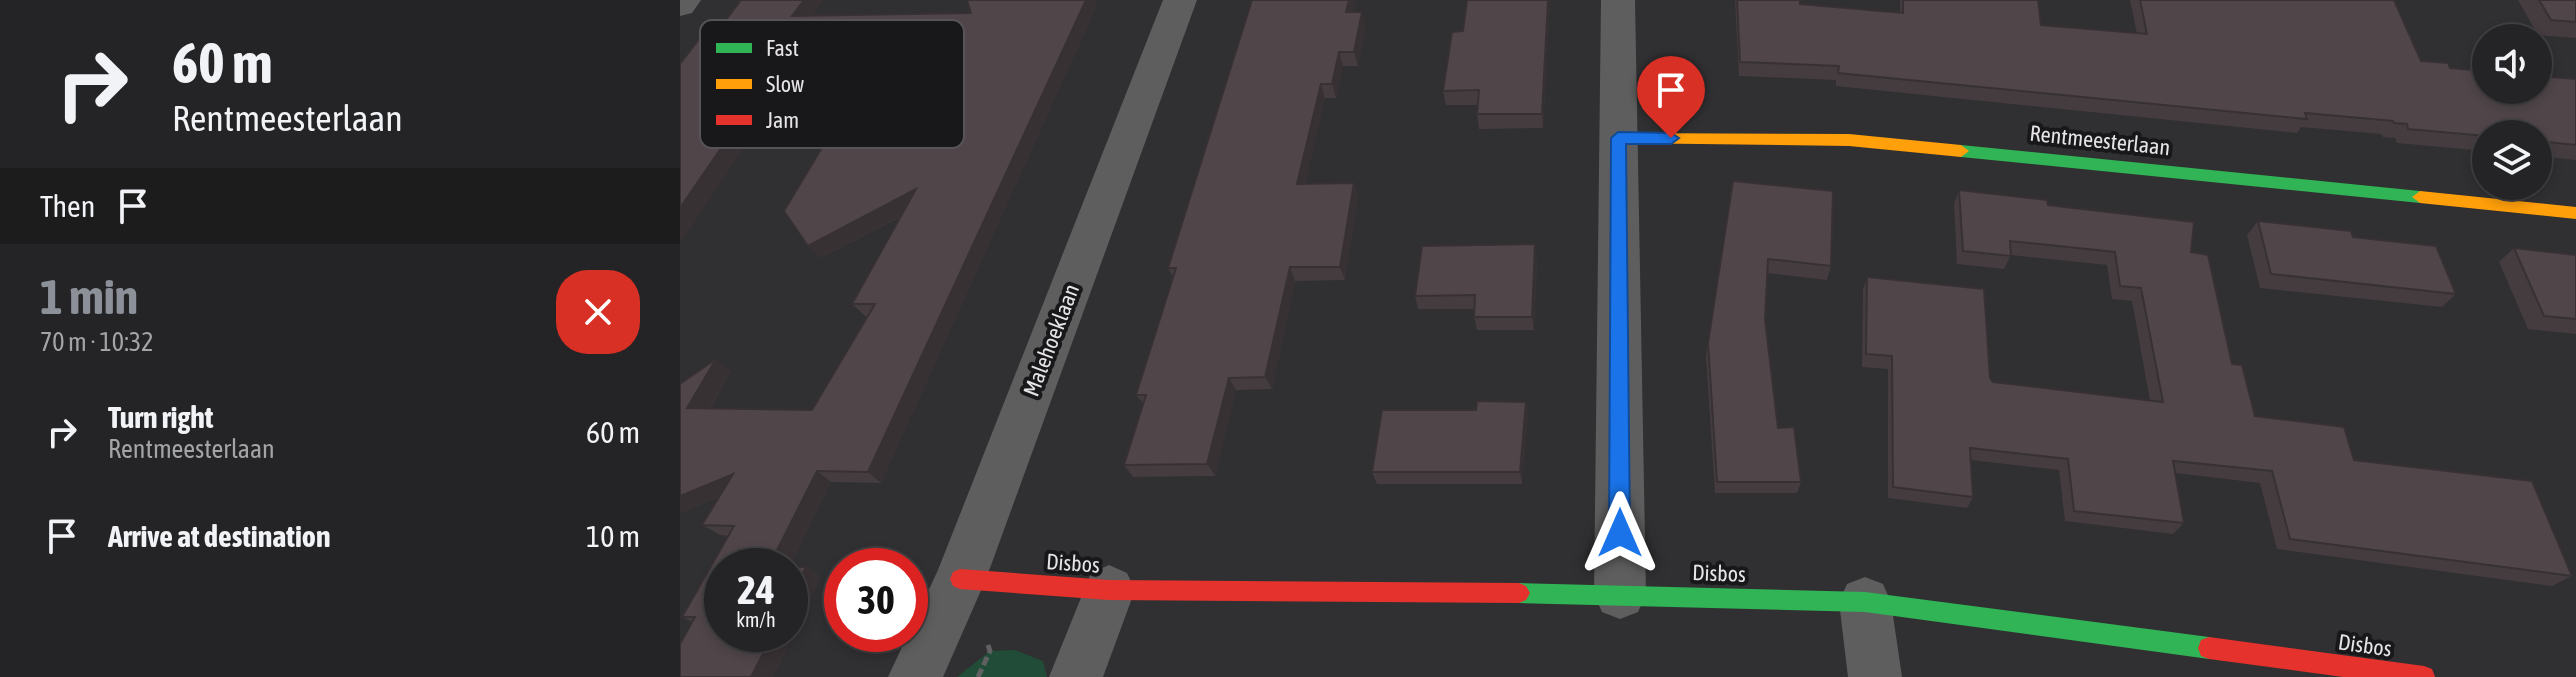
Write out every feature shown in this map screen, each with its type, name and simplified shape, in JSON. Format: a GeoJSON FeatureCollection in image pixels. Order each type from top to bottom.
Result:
{"type":"FeatureCollection","features":[{"type":"Feature","properties":{"kind":"street"},"geometry":{"type":"LineString","coordinates":[[680,5],[684,0]]}},
{"type":"Feature","properties":{"kind":"street","name":"Malehoeklaan"},"geometry":{"type":"LineString","coordinates":[[915,677],[960,579],[1180,0]]}},
{"type":"Feature","properties":{"kind":"street"},"geometry":{"type":"LineString","coordinates":[[1618,0],[1620,594]]}},
{"type":"Feature","properties":{"kind":"street","name":"Rentmeesterlaan"},"geometry":{"type":"LineString","coordinates":[[1618,138],[1849,140],[2576,213]]}},
{"type":"Feature","properties":{"kind":"street","name":"Disbos"},"geometry":{"type":"LineString","coordinates":[[960,579],[1109,590],[1620,594],[1865,602],[2424,677]]}},
{"type":"Feature","properties":{"kind":"street"},"geometry":{"type":"LineString","coordinates":[[1076,677],[1109,590]]}},
{"type":"Feature","properties":{"kind":"street"},"geometry":{"type":"LineString","coordinates":[[1865,602],[1875,677]]}},
{"type":"Feature","properties":{"kind":"green space"},"geometry":{"type":"Polygon","coordinates":[[[1015,650],[1043,661],[1047,677],[957,677],[990,651],[1015,650]]]}},
{"type":"Feature","properties":{"kind":"building"},"geometry":{"type":"Polygon","coordinates":[[[741,0],[804,0],[792,16],[971,13],[967,0],[1086,0],[868,472],[817,471],[778,548],[721,548],[734,526],[702,525],[733,474],[680,496],[680,384],[716,359],[687,408],[812,410],[875,304],[852,304],[916,189],[808,246],[784,211],[822,148],[964,148],[964,20],[726,20],[741,0]]]}},
{"type":"Feature","properties":{"kind":"building"},"geometry":{"type":"Polygon","coordinates":[[[1252,0],[1349,0],[1346,12],[1362,12],[1354,52],[1339,52],[1332,84],[1321,84],[1297,184],[1354,183],[1340,267],[1290,267],[1265,377],[1229,378],[1207,464],[1124,465],[1146,395],[1136,395],[1176,268],[1168,268],[1252,0]]]}},
{"type":"Feature","properties":{"kind":"building"},"geometry":{"type":"Polygon","coordinates":[[[1467,0],[1548,0],[1542,114],[1477,114],[1479,90],[1443,91],[1452,32],[1463,31],[1467,0]]]}},
{"type":"Feature","properties":{"kind":"building"},"geometry":{"type":"Polygon","coordinates":[[[1737,0],[1800,0],[1800,4],[1903,13],[1903,0],[2038,0],[2041,25],[2147,34],[2140,0],[2394,0],[2421,61],[2448,63],[2450,68],[2472,70],[2472,104],[2552,104],[2552,77],[2576,79],[2576,145],[2552,142],[2552,120],[2472,120],[2472,135],[2408,129],[2407,124],[2393,121],[2305,113],[2307,119],[1838,73],[1839,66],[1740,62],[1737,0]]]}},
{"type":"Feature","properties":{"kind":"building"},"geometry":{"type":"Polygon","coordinates":[[[2539,0],[2576,0],[2576,22],[2551,20],[2539,0]]]}},
{"type":"Feature","properties":{"kind":"building"},"geometry":{"type":"Polygon","coordinates":[[[700,38],[700,148],[721,148],[680,208],[680,64],[700,38]]]}},
{"type":"Feature","properties":{"kind":"building"},"geometry":{"type":"Polygon","coordinates":[[[1733,181],[1833,191],[1831,266],[1768,259],[1765,320],[1778,428],[1794,427],[1801,482],[1717,482],[1708,343],[1733,181]]]}},
{"type":"Feature","properties":{"kind":"building"},"geometry":{"type":"Polygon","coordinates":[[[1959,190],[2047,200],[2048,205],[2194,222],[2191,252],[2208,255],[2232,364],[2242,365],[2255,416],[2344,427],[2354,460],[2532,481],[2572,576],[2290,539],[2272,471],[2173,461],[2184,523],[2074,511],[2068,459],[1970,448],[1973,497],[1893,487],[1892,356],[1866,354],[1867,277],[1984,289],[1990,378],[1993,382],[2163,402],[2141,288],[2120,286],[2115,252],[2010,241],[2011,256],[1963,251],[1959,190]]]}},
{"type":"Feature","properties":{"kind":"building"},"geometry":{"type":"Polygon","coordinates":[[[2258,221],[2351,231],[2353,237],[2436,246],[2456,294],[2271,274],[2258,221]]]}},
{"type":"Feature","properties":{"kind":"building"},"geometry":{"type":"Polygon","coordinates":[[[1535,244],[1532,317],[1474,317],[1475,295],[1415,296],[1422,246],[1535,244]]]}},
{"type":"Feature","properties":{"kind":"building"},"geometry":{"type":"Polygon","coordinates":[[[2514,248],[2576,255],[2576,319],[2544,316],[2514,248]]]}},
{"type":"Feature","properties":{"kind":"building"},"geometry":{"type":"Polygon","coordinates":[[[1477,401],[1526,402],[1520,472],[1372,472],[1382,410],[1476,410],[1477,401]]]}},
{"type":"Feature","properties":{"kind":"building"},"geometry":{"type":"Polygon","coordinates":[[[704,578],[704,652],[764,652],[751,677],[680,677],[680,644],[695,617],[682,617],[704,578]]]}},
{"type":"Feature","properties":{"kind":"traffic: fast"},"geometry":{"type":"LineString","coordinates":[[1961,151],[2420,197]]}},
{"type":"Feature","properties":{"kind":"traffic: fast"},"geometry":{"type":"LineString","coordinates":[[1519,593],[1865,602],[2209,648]]}},
{"type":"Feature","properties":{"kind":"traffic: slow"},"geometry":{"type":"LineString","coordinates":[[1618,138],[1849,140],[1961,151]]}},
{"type":"Feature","properties":{"kind":"traffic: slow"},"geometry":{"type":"LineString","coordinates":[[2420,197],[2576,213]]}},
{"type":"Feature","properties":{"kind":"traffic: jam"},"geometry":{"type":"LineString","coordinates":[[960,579],[1109,590],[1519,593]]}},
{"type":"Feature","properties":{"kind":"traffic: jam"},"geometry":{"type":"LineString","coordinates":[[2209,648],[2424,677]]}},
{"type":"Feature","properties":{"kind":"route"},"geometry":{"type":"LineString","coordinates":[[1620,533],[1618,138],[1671,138]]}}]}
